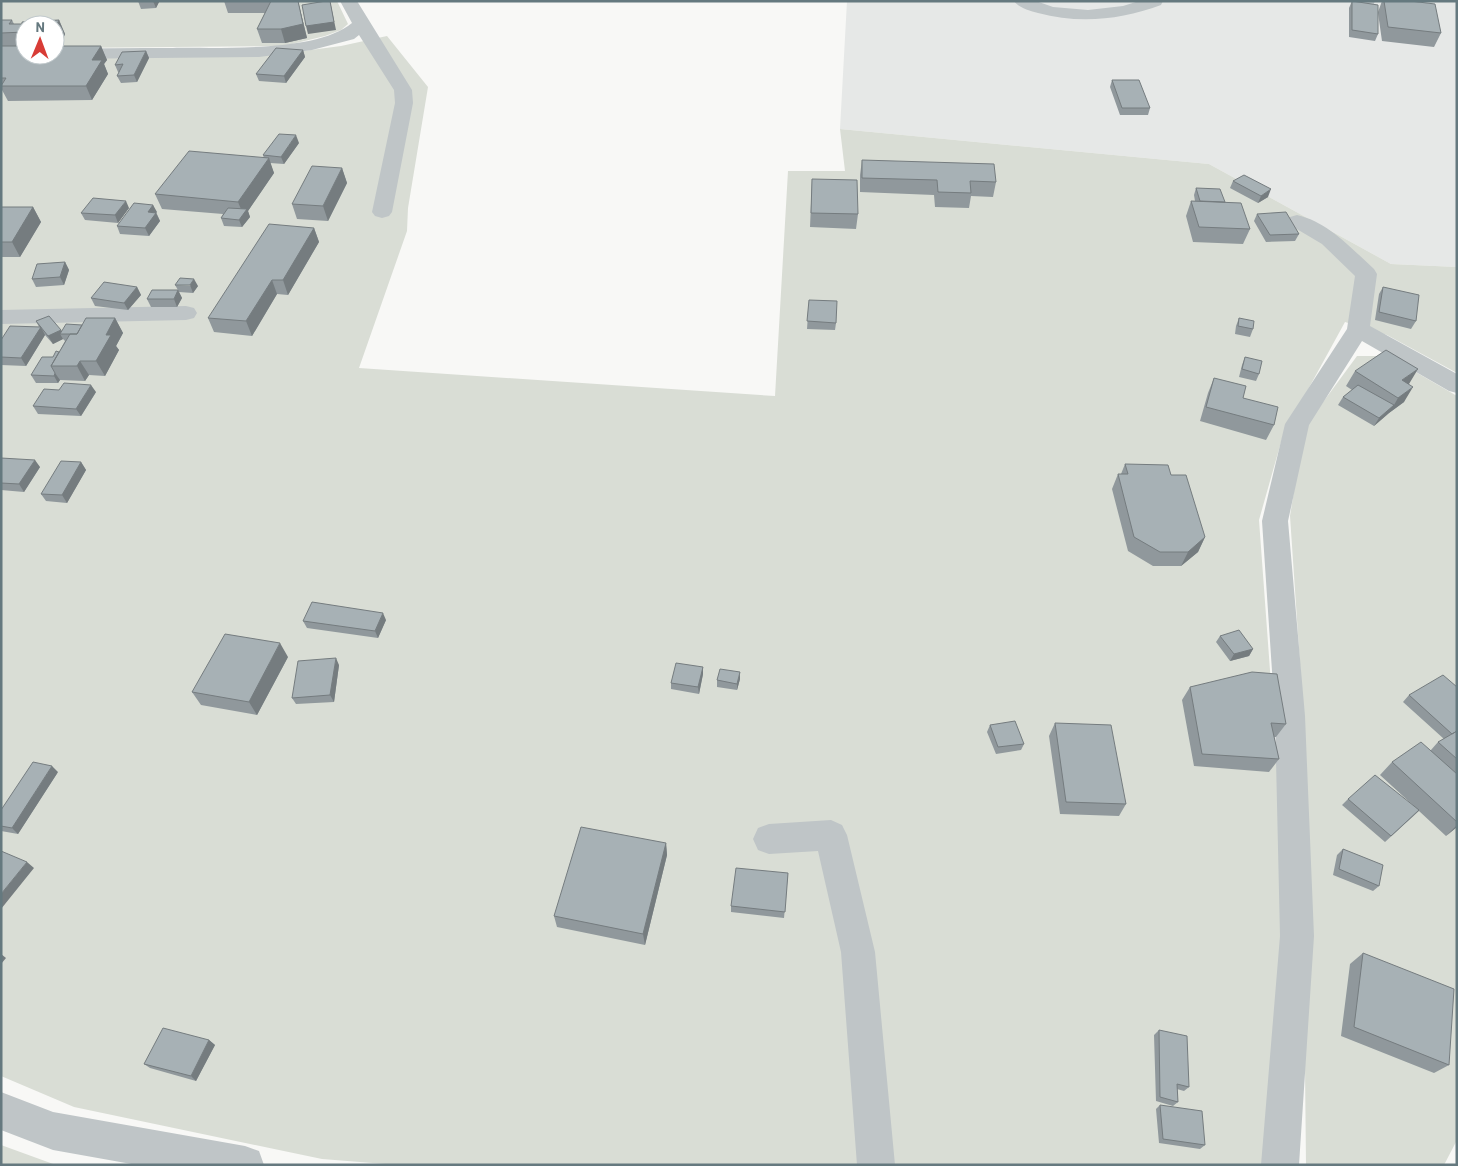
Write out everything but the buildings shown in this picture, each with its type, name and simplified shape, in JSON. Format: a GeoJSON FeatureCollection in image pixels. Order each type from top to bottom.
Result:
{"type":"FeatureCollection","features":[{"type":"Feature","properties":{"kind":"street"},"geometry":{"type":"LineString","coordinates":[[348,1],[403,90],[404,103],[382,212]]}},
{"type":"Feature","properties":{"kind":"street"},"geometry":{"type":"LineString","coordinates":[[1022,1],[1030,6],[1064,14],[1103,15],[1142,7],[1154,1]]}},
{"type":"Feature","properties":{"kind":"street"},"geometry":{"type":"LineString","coordinates":[[65,54],[259,52],[312,46],[348,35],[361,24]]}},
{"type":"Feature","properties":{"kind":"street"},"geometry":{"type":"LineString","coordinates":[[1280,1165],[1297,936],[1290,716],[1275,522],[1298,424],[1358,329],[1366,274],[1329,239],[1297,221]]}},
{"type":"Feature","properties":{"kind":"street"},"geometry":{"type":"LineString","coordinates":[[1,317],[186,313]]}},
{"type":"Feature","properties":{"kind":"street"},"geometry":{"type":"LineString","coordinates":[[1358,329],[1457,385]]}},
{"type":"Feature","properties":{"kind":"street"},"geometry":{"type":"LineString","coordinates":[[769,839],[831,835],[858,952],[876,1165]]}},
{"type":"Feature","properties":{"kind":"street"},"geometry":{"type":"LineString","coordinates":[[1,1111],[53,1131],[245,1165]]}},
{"type":"Feature","properties":{"kind":"shaded area"},"geometry":{"type":"Polygon","coordinates":[[[1,1],[337,1],[348,24],[341,30],[325,36],[284,46],[65,48],[65,15],[15,15],[15,35],[1,49],[1,1]]]}},
{"type":"Feature","properties":{"kind":"shaded area"},"geometry":{"type":"Polygon","coordinates":[[[847,1],[1457,1],[1457,267],[1391,264],[1209,164],[840,129],[847,1]]]}},
{"type":"Feature","properties":{"kind":"shaded area"},"geometry":{"type":"Polygon","coordinates":[[[387,36],[428,87],[408,208],[407,231],[359,368],[775,396],[788,171],[845,171],[840,129],[1209,164],[1391,264],[1457,267],[1457,373],[1387,335],[1345,322],[1283,435],[1259,520],[1286,889],[1262,1165],[398,1165],[322,1159],[74,1107],[1,1076],[1,58],[15,58],[15,65],[65,65],[65,57],[280,54],[341,46],[387,36]]]}},
{"type":"Feature","properties":{"kind":"shaded area"},"geometry":{"type":"Polygon","coordinates":[[[1357,356],[1388,356],[1457,396],[1457,1140],[1444,1165],[1306,1165],[1301,679],[1290,516],[1304,428],[1357,356]]]}},
{"type":"Feature","properties":{"kind":"shaded area"},"geometry":{"type":"Polygon","coordinates":[[[1,1145],[56,1165],[1,1165],[1,1145]]]}}]}
